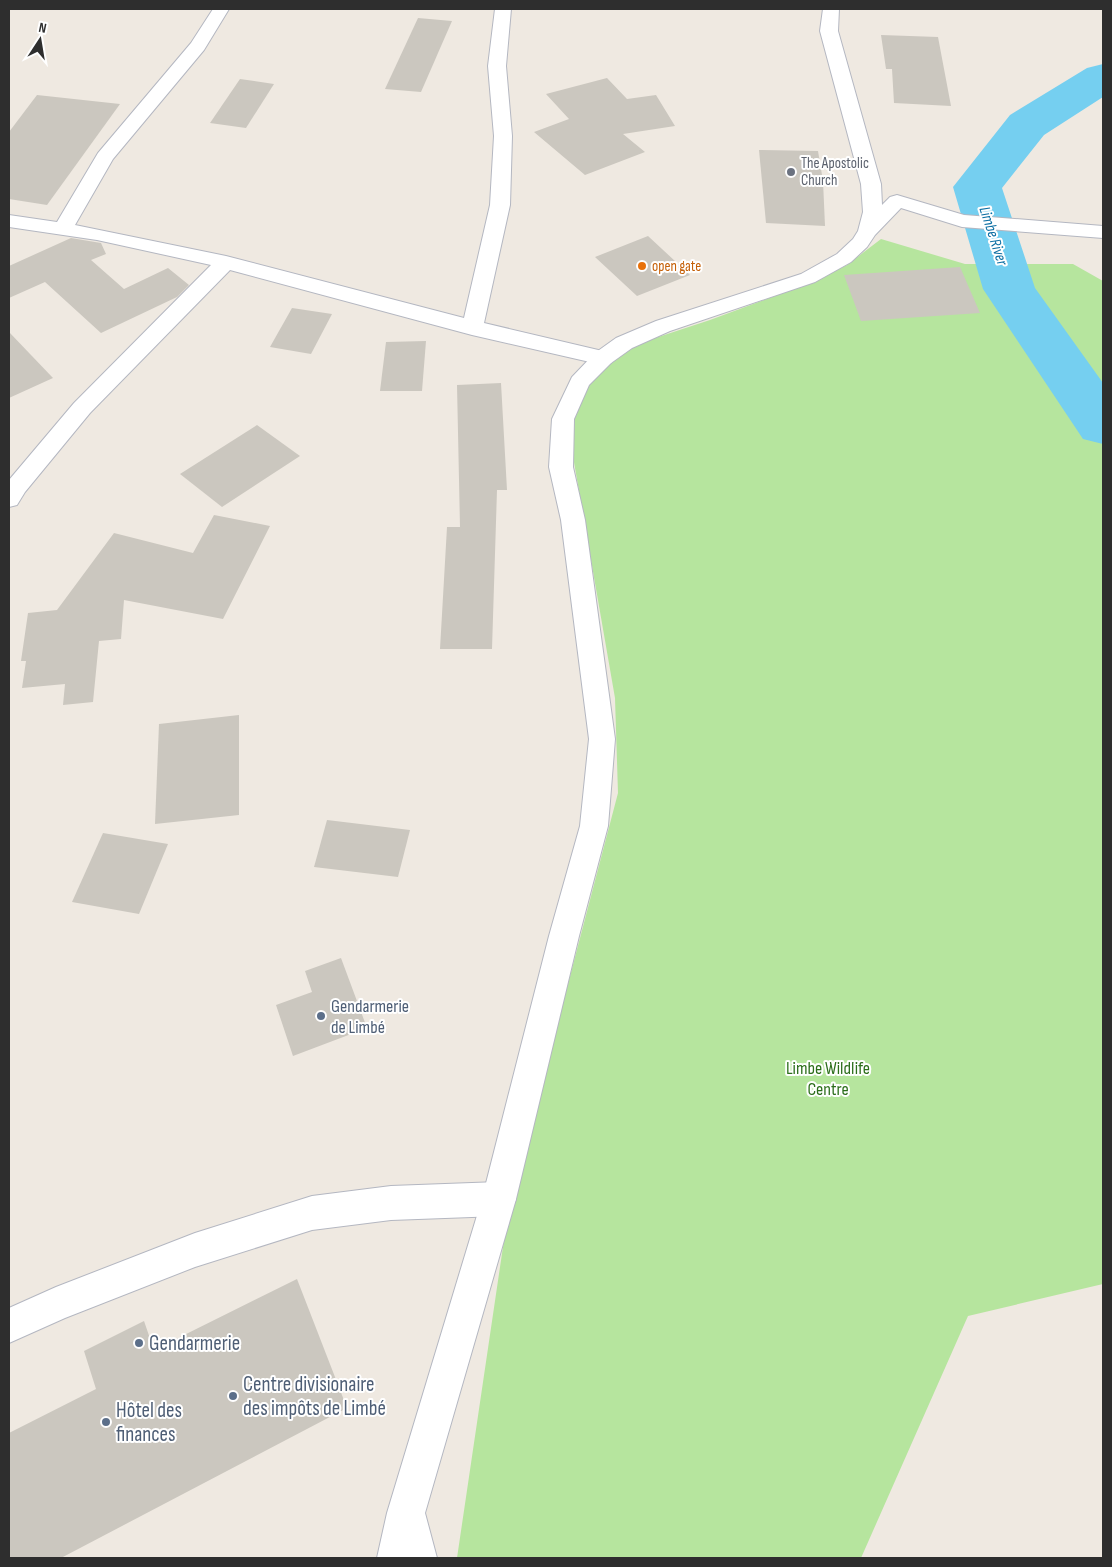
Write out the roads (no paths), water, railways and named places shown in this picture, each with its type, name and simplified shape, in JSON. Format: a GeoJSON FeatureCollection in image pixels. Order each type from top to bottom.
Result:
{"type":"FeatureCollection","features":[{"type":"Feature","properties":{"kind":"street"},"geometry":{"type":"LineString","coordinates":[[64,227],[105,157],[198,46],[222,9]]}},
{"type":"Feature","properties":{"kind":"street"},"geometry":{"type":"LineString","coordinates":[[472,328],[500,205],[503,136],[497,66],[503,9]]}},
{"type":"Feature","properties":{"kind":"street"},"geometry":{"type":"LineString","coordinates":[[831,9],[829,31],[871,184],[873,212],[868,231]]}},
{"type":"Feature","properties":{"kind":"street"},"geometry":{"type":"LineString","coordinates":[[396,1558],[406,1513],[499,1199],[564,936],[594,826],[602,739],[573,520],[561,468],[563,419],[580,382],[603,358],[624,343],[663,326],[808,278],[844,258],[860,243],[868,231],[897,201],[962,221],[1103,232]]}},
{"type":"Feature","properties":{"kind":"street"},"geometry":{"type":"LineString","coordinates":[[9,221],[64,227],[226,262],[472,328],[603,358]]}},
{"type":"Feature","properties":{"kind":"street"},"geometry":{"type":"LineString","coordinates":[[9,499],[17,486],[82,408],[226,262]]}},
{"type":"Feature","properties":{"kind":"street"},"geometry":{"type":"LineString","coordinates":[[9,1326],[56,1304],[195,1250],[312,1213],[391,1203],[499,1199]]}},
{"type":"Feature","properties":{"kind":"street"},"geometry":{"type":"LineString","coordinates":[[406,1513],[418,1558]]}},
{"type":"Feature","properties":{"kind":"waterway","name":"Limbe River"},"geometry":{"type":"LineString","coordinates":[[1103,78],[1027,125],[977,187],[1009,289],[1103,425]]}},
{"type":"Feature","properties":{"kind":"place","name":"The Apostolic Church"},"geometry":{"type":"Point","coordinates":[791,172]}},
{"type":"Feature","properties":{"kind":"place","name":"open gate"},"geometry":{"type":"Point","coordinates":[642,266]}},
{"type":"Feature","properties":{"kind":"place","name":"Gendarmerie de Limbé"},"geometry":{"type":"Point","coordinates":[321,1016]}},
{"type":"Feature","properties":{"kind":"place","name":"Gendarmerie"},"geometry":{"type":"Point","coordinates":[139,1343]}},
{"type":"Feature","properties":{"kind":"place","name":"Centre divisionaire des impôts de Limbé"},"geometry":{"type":"Point","coordinates":[233,1396]}},
{"type":"Feature","properties":{"kind":"place","name":"Hôtel des finances"},"geometry":{"type":"Point","coordinates":[106,1422]}},
{"type":"Feature","properties":{"kind":"park label","name":"Limbe Wildlife Centre"},"geometry":{"type":"Point","coordinates":[828,1078]}}]}
